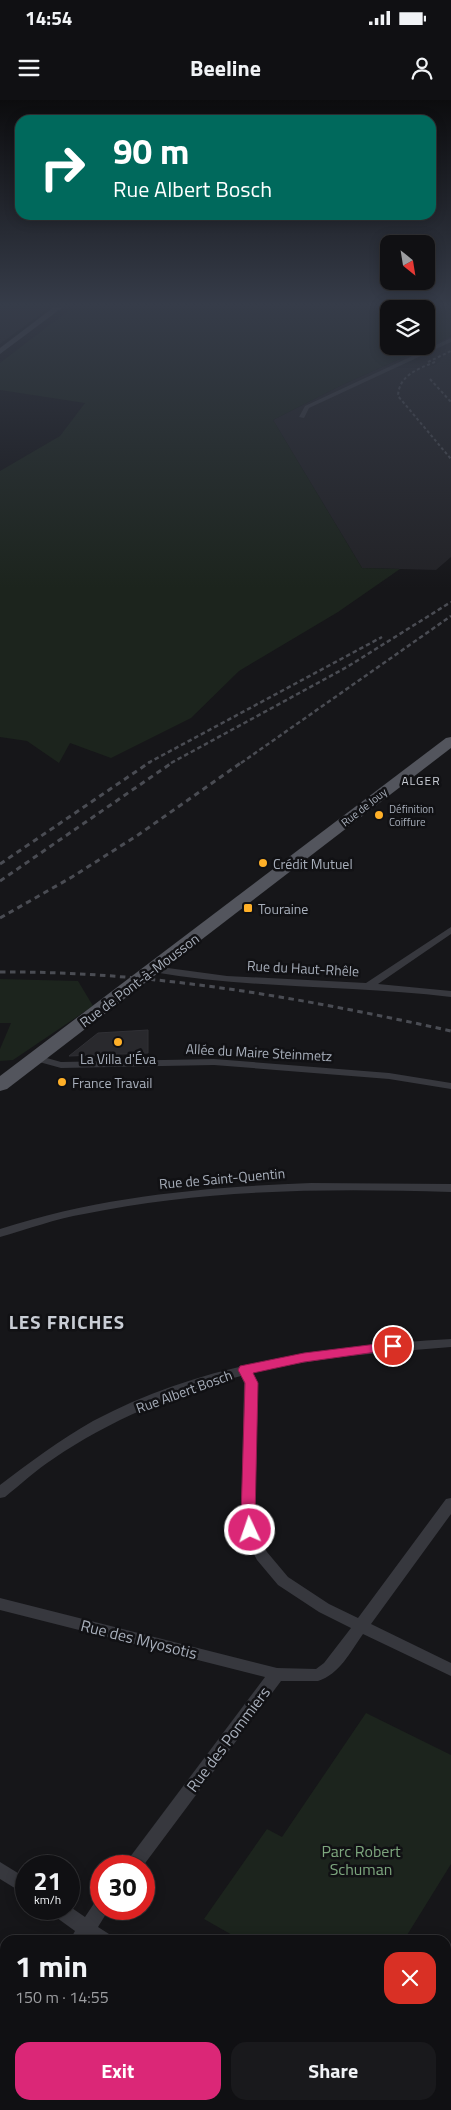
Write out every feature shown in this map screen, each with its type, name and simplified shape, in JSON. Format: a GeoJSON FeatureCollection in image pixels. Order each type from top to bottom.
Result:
{"type":"FeatureCollection","features":[{"type":"Feature","properties":{"kind":"main road","name":"Rue de Jouy"},"geometry":{"type":"LineString","coordinates":[[278,874],[451,741]]}},
{"type":"Feature","properties":{"kind":"main road","name":"Rue de Pont-à-Mousson"},"geometry":{"type":"LineString","coordinates":[[3,1079],[36,1058],[278,874]]}},
{"type":"Feature","properties":{"kind":"street"},"geometry":{"type":"LineString","coordinates":[[302,417],[307,407],[320,401]]}},
{"type":"Feature","properties":{"kind":"street"},"geometry":{"type":"LineString","coordinates":[[368,986],[451,930]]}},
{"type":"Feature","properties":{"kind":"street","name":"Rue du Haut-Rhêle"},"geometry":{"type":"LineString","coordinates":[[153,969],[215,978],[368,986],[451,994]]}},
{"type":"Feature","properties":{"kind":"street","name":"Allée du Maire Steinmetz"},"geometry":{"type":"LineString","coordinates":[[36,1058],[61,1065],[214,1062],[389,1076],[451,1086]]}},
{"type":"Feature","properties":{"kind":"street","name":"Rue de Saint-Quentin"},"geometry":{"type":"LineString","coordinates":[[0,1233],[39,1219],[70,1212],[185,1194],[323,1186],[378,1185],[451,1188]]}},
{"type":"Feature","properties":{"kind":"street","name":"Rue Albert Bosch"},"geometry":{"type":"LineString","coordinates":[[0,1493],[18,1477],[100,1424],[158,1399],[245,1370],[304,1357],[360,1349],[451,1343]]}},
{"type":"Feature","properties":{"kind":"street"},"geometry":{"type":"LineString","coordinates":[[245,1370],[251,1383],[248,1518],[254,1541],[271,1569],[283,1581],[324,1608],[451,1670]]}},
{"type":"Feature","properties":{"kind":"street","name":"Rue des Pommiers"},"geometry":{"type":"LineString","coordinates":[[141,1855],[277,1674],[318,1676],[330,1668],[450,1507]]}},
{"type":"Feature","properties":{"kind":"street","name":"Rue des Myosotis"},"geometry":{"type":"LineString","coordinates":[[0,1604],[277,1674]]}},
{"type":"Feature","properties":{"kind":"street"},"geometry":{"type":"LineString","coordinates":[[0,1870],[15,1880]]}},
{"type":"Feature","properties":{"kind":"street"},"geometry":{"type":"LineString","coordinates":[[69,1920],[83,1934],[93,1920]]}},
{"type":"Feature","properties":{"kind":"shaded area"},"geometry":{"type":"Polygon","coordinates":[[[311,401],[451,401],[451,557],[436,570],[362,568],[273,420],[311,401]]]}},
{"type":"Feature","properties":{"kind":"green space"},"geometry":{"type":"Polygon","coordinates":[[[71,401],[311,401],[273,420],[362,568],[400,569],[338,612],[239,671],[191,718],[111,758],[70,743],[59,763],[27,741],[0,737],[0,471],[60,436],[85,403],[71,401]]]}},
{"type":"Feature","properties":{"kind":"green space"},"geometry":{"type":"Polygon","coordinates":[[[0,979],[78,981],[93,1006],[13,1060],[0,1061],[0,1049],[11,1023],[0,1023],[0,979]]]}},
{"type":"Feature","properties":{"kind":"green space","name":"Parc Robert Schuman"},"geometry":{"type":"Polygon","coordinates":[[[366,1713],[451,1755],[451,1864],[407,1935],[232,1935],[204,1919],[267,1829],[282,1837],[366,1713]]]}},
{"type":"Feature","properties":{"kind":"building","name":"La Villa d'Éva"},"geometry":{"type":"Polygon","coordinates":[[[148,1030],[148,1053],[69,1056],[98,1033],[148,1030]]]}},
{"type":"Feature","properties":{"kind":"railway"},"geometry":{"type":"LineString","coordinates":[[402,401],[451,459]]}},
{"type":"Feature","properties":{"kind":"railway"},"geometry":{"type":"LineString","coordinates":[[171,763],[347,667],[451,602]]}},
{"type":"Feature","properties":{"kind":"railway"},"geometry":{"type":"LineString","coordinates":[[241,763],[451,616]]}},
{"type":"Feature","properties":{"kind":"railway"},"geometry":{"type":"LineString","coordinates":[[148,763],[382,637]]}},
{"type":"Feature","properties":{"kind":"railway"},"geometry":{"type":"LineString","coordinates":[[0,864],[150,762]]}},
{"type":"Feature","properties":{"kind":"railway"},"geometry":{"type":"LineString","coordinates":[[0,881],[173,762]]}},
{"type":"Feature","properties":{"kind":"railway"},"geometry":{"type":"LineString","coordinates":[[0,918],[72,877],[138,835],[242,762]]}},
{"type":"Feature","properties":{"kind":"railway"},"geometry":{"type":"LineString","coordinates":[[0,972],[114,976],[227,989],[339,1008],[451,1031]]}},
{"type":"Feature","properties":{"kind":"place","name":"Définition Coiffure"},"geometry":{"type":"Point","coordinates":[379,815]}},
{"type":"Feature","properties":{"kind":"place","name":"Crédit Mutuel"},"geometry":{"type":"Point","coordinates":[263,863]}},
{"type":"Feature","properties":{"kind":"place","name":"Touraine"},"geometry":{"type":"Point","coordinates":[248,908]}},
{"type":"Feature","properties":{"kind":"place","name":"La Villa d'Éva"},"geometry":{"type":"Point","coordinates":[118,1042]}},
{"type":"Feature","properties":{"kind":"place","name":"France Travail"},"geometry":{"type":"Point","coordinates":[62,1082]}},
{"type":"Feature","properties":{"kind":"district","name":"ALGER"},"geometry":{"type":"Point","coordinates":[421,780]}},
{"type":"Feature","properties":{"kind":"district","name":"LES FRICHES"},"geometry":{"type":"Point","coordinates":[67,1321]}},
{"type":"Feature","properties":{"kind":"route"},"geometry":{"type":"LineString","coordinates":[[250,1530],[248,1518],[251,1383],[245,1370],[304,1357],[393,1346]]}}]}
